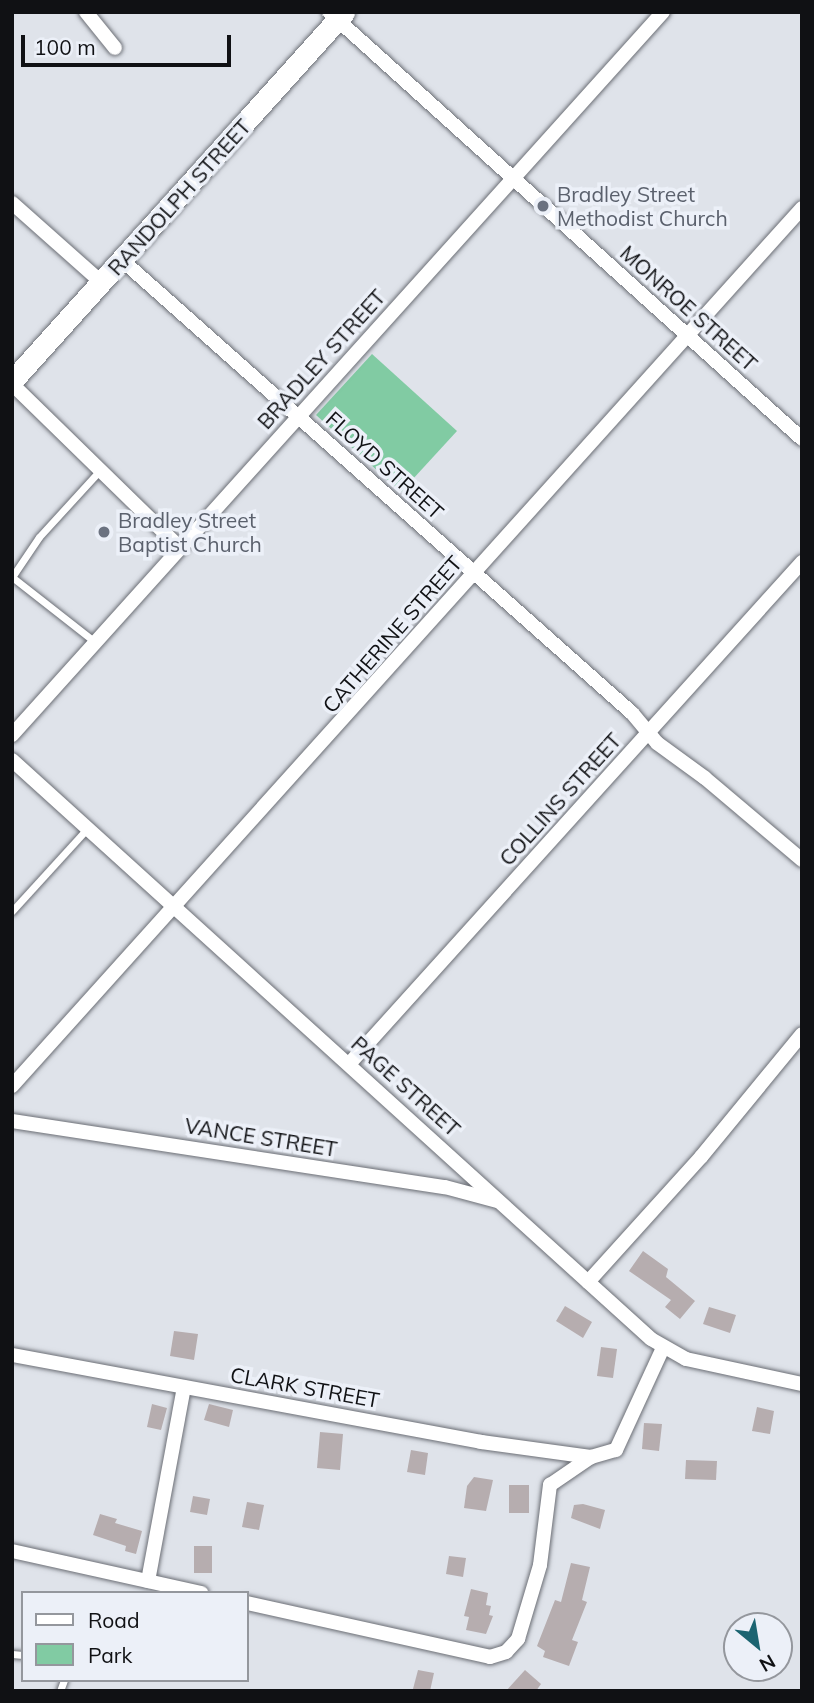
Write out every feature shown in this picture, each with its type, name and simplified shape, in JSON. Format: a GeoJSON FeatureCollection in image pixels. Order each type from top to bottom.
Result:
{"type":"FeatureCollection","features":[{"type":"Feature","properties":{"kind":"street"},"geometry":{"type":"LineString","coordinates":[[86,12],[115,48]]}},
{"type":"Feature","properties":{"kind":"street","name":"BRADLEY STREET"},"geometry":{"type":"LineString","coordinates":[[12,735],[663,12]]}},
{"type":"Feature","properties":{"kind":"street","name":"MONROE STREET"},"geometry":{"type":"LineString","coordinates":[[337,15],[802,439]]}},
{"type":"Feature","properties":{"kind":"street","name":"RANDOLPH STREET"},"geometry":{"type":"LineString","coordinates":[[12,382],[123,261],[337,15]]}},
{"type":"Feature","properties":{"kind":"street"},"geometry":{"type":"LineString","coordinates":[[12,203],[102,283]]}},
{"type":"Feature","properties":{"kind":"street","name":"CATHERINE STREET"},"geometry":{"type":"LineString","coordinates":[[12,1086],[176,908],[802,208]]}},
{"type":"Feature","properties":{"kind":"street","name":"FLOYD STREET"},"geometry":{"type":"LineString","coordinates":[[123,261],[474,572],[648,732],[802,860]]}},
{"type":"Feature","properties":{"kind":"street"},"geometry":{"type":"LineString","coordinates":[[12,382],[102,468],[124,497],[180,548]]}},
{"type":"Feature","properties":{"kind":"street","name":"COLLINS STREET"},"geometry":{"type":"LineString","coordinates":[[350,1063],[802,562]]}},
{"type":"Feature","properties":{"kind":"street","name":"PAGE STREET"},"geometry":{"type":"LineString","coordinates":[[12,760],[663,1348],[686,1359],[802,1384]]}},
{"type":"Feature","properties":{"kind":"street"},"geometry":{"type":"LineString","coordinates":[[589,1282],[694,1166],[802,1034]]}},
{"type":"Feature","properties":{"kind":"street","name":"VANCE STREET"},"geometry":{"type":"LineString","coordinates":[[12,1121],[445,1187],[501,1202]]}},
{"type":"Feature","properties":{"kind":"street"},"geometry":{"type":"LineString","coordinates":[[248,1603],[490,1657],[512,1647],[540,1565],[546,1495],[565,1471],[591,1457],[608,1456],[622,1443],[663,1348]]}},
{"type":"Feature","properties":{"kind":"street","name":"CLARK STREET"},"geometry":{"type":"LineString","coordinates":[[12,1354],[481,1443],[591,1457]]}},
{"type":"Feature","properties":{"kind":"street"},"geometry":{"type":"LineString","coordinates":[[148,1581],[184,1387]]}},
{"type":"Feature","properties":{"kind":"street"},"geometry":{"type":"LineString","coordinates":[[12,1551],[192,1591]]}},
{"type":"Feature","properties":{"kind":"lane"},"geometry":{"type":"LineString","coordinates":[[95,642],[12,577],[39,537],[102,468]]}},
{"type":"Feature","properties":{"kind":"lane"},"geometry":{"type":"LineString","coordinates":[[12,911],[88,828]]}},
{"type":"Feature","properties":{"kind":"green space"},"geometry":{"type":"Polygon","coordinates":[[[372,354],[457,431],[401,492],[316,415],[372,354]]]}},
{"type":"Feature","properties":{"kind":"building"},"geometry":{"type":"Polygon","coordinates":[[[643,1251],[668,1269],[666,1277],[695,1301],[680,1319],[665,1307],[671,1300],[629,1271],[643,1251]]]}},
{"type":"Feature","properties":{"kind":"building"},"geometry":{"type":"Polygon","coordinates":[[[565,1306],[592,1322],[583,1338],[556,1321],[565,1306]]]}},
{"type":"Feature","properties":{"kind":"building"},"geometry":{"type":"Polygon","coordinates":[[[709,1307],[736,1315],[730,1333],[703,1324],[709,1307]]]}},
{"type":"Feature","properties":{"kind":"building"},"geometry":{"type":"Polygon","coordinates":[[[174,1331],[198,1334],[194,1360],[170,1356],[174,1331]]]}},
{"type":"Feature","properties":{"kind":"building"},"geometry":{"type":"Polygon","coordinates":[[[601,1347],[617,1349],[613,1378],[597,1376],[601,1347]]]}},
{"type":"Feature","properties":{"kind":"building"},"geometry":{"type":"Polygon","coordinates":[[[152,1404],[167,1408],[161,1430],[147,1427],[152,1404]]]}},
{"type":"Feature","properties":{"kind":"building"},"geometry":{"type":"Polygon","coordinates":[[[209,1404],[233,1410],[229,1427],[204,1420],[209,1404]]]}},
{"type":"Feature","properties":{"kind":"building"},"geometry":{"type":"Polygon","coordinates":[[[757,1407],[774,1411],[770,1434],[752,1431],[757,1407]]]}},
{"type":"Feature","properties":{"kind":"building"},"geometry":{"type":"Polygon","coordinates":[[[644,1423],[662,1424],[659,1451],[642,1449],[644,1423]]]}},
{"type":"Feature","properties":{"kind":"building"},"geometry":{"type":"Polygon","coordinates":[[[320,1432],[343,1434],[340,1470],[317,1468],[320,1432]]]}},
{"type":"Feature","properties":{"kind":"building"},"geometry":{"type":"Polygon","coordinates":[[[411,1450],[428,1453],[425,1475],[407,1472],[411,1450]]]}},
{"type":"Feature","properties":{"kind":"building"},"geometry":{"type":"Polygon","coordinates":[[[686,1460],[717,1461],[716,1480],[685,1479],[686,1460]]]}},
{"type":"Feature","properties":{"kind":"building"},"geometry":{"type":"Polygon","coordinates":[[[474,1477],[493,1480],[486,1511],[464,1508],[467,1486],[474,1477]]]}},
{"type":"Feature","properties":{"kind":"building"},"geometry":{"type":"Polygon","coordinates":[[[509,1485],[529,1485],[529,1513],[509,1513],[509,1485]]]}},
{"type":"Feature","properties":{"kind":"building"},"geometry":{"type":"Polygon","coordinates":[[[193,1496],[210,1499],[207,1515],[190,1512],[193,1496]]]}},
{"type":"Feature","properties":{"kind":"building"},"geometry":{"type":"Polygon","coordinates":[[[247,1502],[264,1505],[259,1530],[242,1527],[247,1502]]]}},
{"type":"Feature","properties":{"kind":"building"},"geometry":{"type":"Polygon","coordinates":[[[583,1504],[605,1510],[600,1529],[571,1518],[574,1505],[583,1504]]]}},
{"type":"Feature","properties":{"kind":"building"},"geometry":{"type":"Polygon","coordinates":[[[100,1514],[117,1519],[115,1523],[142,1531],[136,1554],[125,1551],[126,1546],[93,1535],[100,1514]]]}},
{"type":"Feature","properties":{"kind":"building"},"geometry":{"type":"Polygon","coordinates":[[[194,1546],[212,1546],[212,1573],[194,1573],[194,1546]]]}},
{"type":"Feature","properties":{"kind":"building"},"geometry":{"type":"Polygon","coordinates":[[[449,1556],[466,1558],[463,1577],[446,1574],[449,1556]]]}},
{"type":"Feature","properties":{"kind":"building"},"geometry":{"type":"Polygon","coordinates":[[[571,1563],[590,1567],[582,1600],[587,1602],[572,1640],[578,1642],[569,1666],[543,1657],[545,1651],[537,1646],[555,1600],[561,1602],[571,1563]]]}},
{"type":"Feature","properties":{"kind":"building"},"geometry":{"type":"Polygon","coordinates":[[[471,1589],[488,1593],[486,1605],[491,1606],[489,1615],[493,1616],[486,1634],[466,1630],[469,1617],[464,1616],[471,1589]]]}},
{"type":"Feature","properties":{"kind":"building"},"geometry":{"type":"Polygon","coordinates":[[[418,1670],[434,1673],[430,1691],[413,1689],[418,1670]]]}},
{"type":"Feature","properties":{"kind":"building"},"geometry":{"type":"Polygon","coordinates":[[[525,1670],[541,1684],[536,1691],[506,1691],[525,1670]]]}},
{"type":"Feature","properties":{"kind":"place","name":"Bradley Street Methodist Church"},"geometry":{"type":"Point","coordinates":[543,206]}},
{"type":"Feature","properties":{"kind":"place","name":"Bradley Street Baptist Church"},"geometry":{"type":"Point","coordinates":[104,532]}}]}
